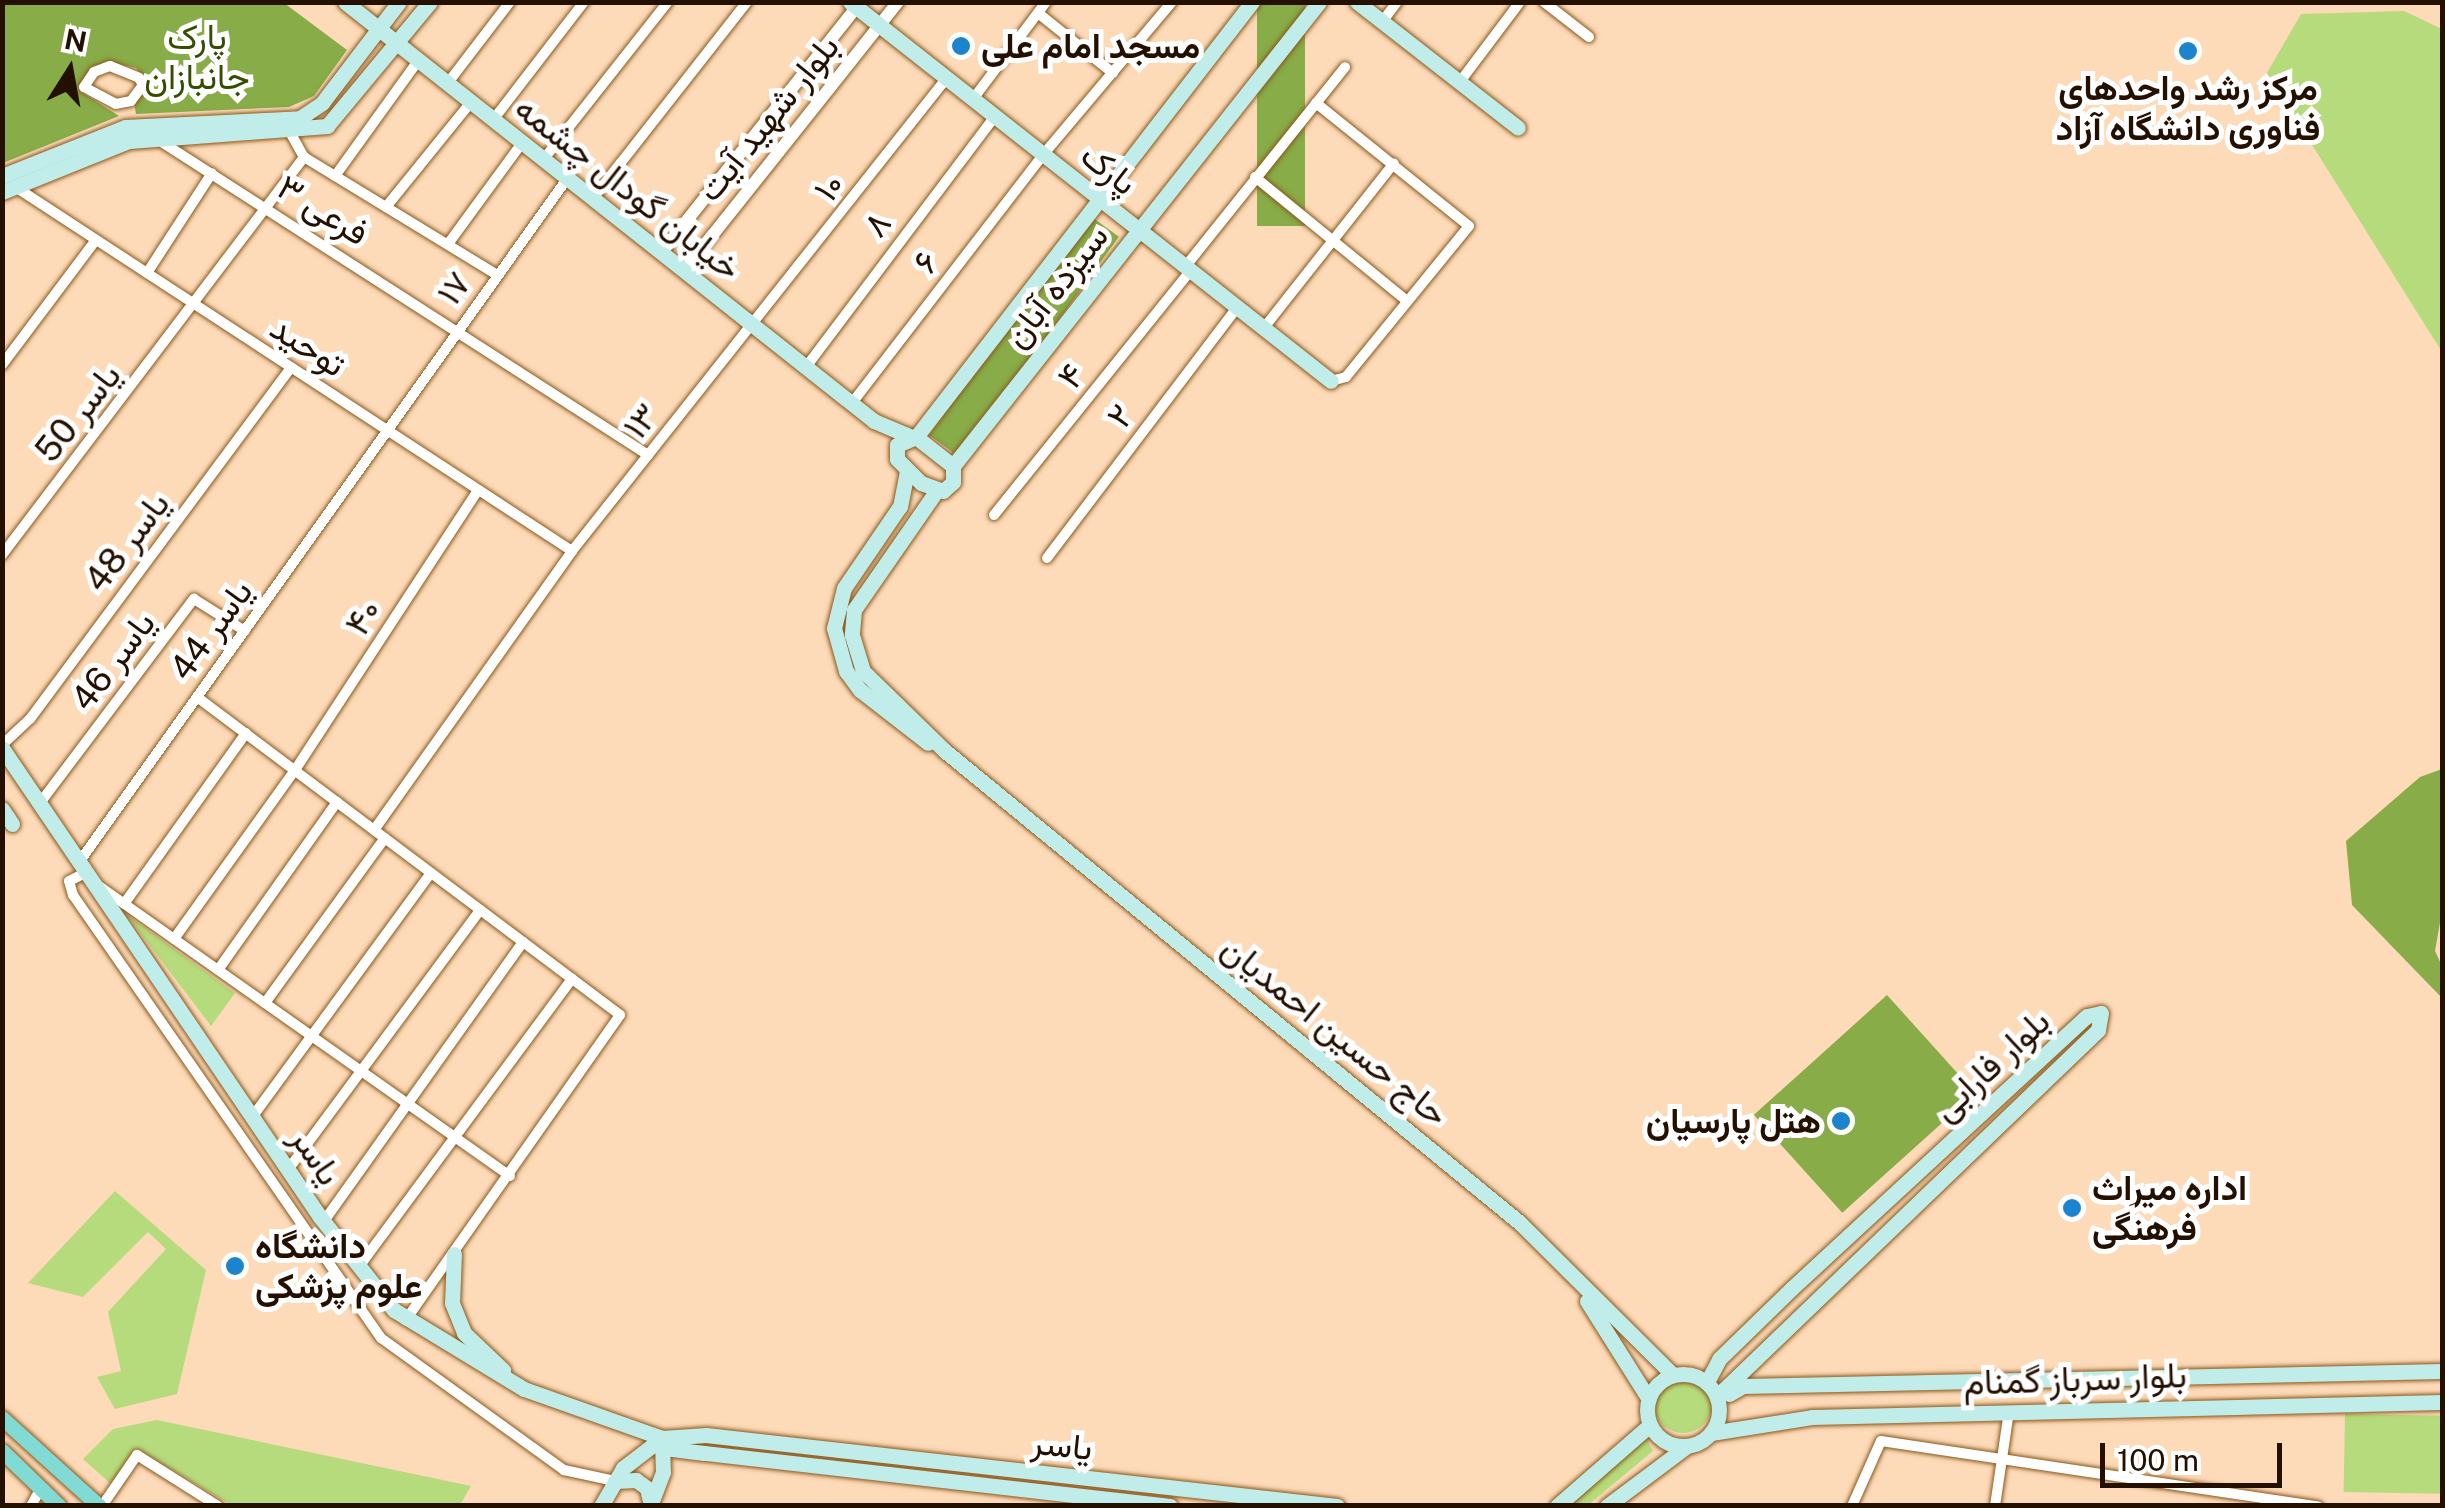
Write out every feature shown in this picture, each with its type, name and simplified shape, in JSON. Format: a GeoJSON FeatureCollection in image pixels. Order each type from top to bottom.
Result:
{"type":"FeatureCollection","features":[{"type":"Feature","properties":{"kind":"main road","name":"خیابان گودال چشمه"},"geometry":{"type":"LineString","coordinates":[[345,2],[874,421]]}},
{"type":"Feature","properties":{"kind":"main road"},"geometry":{"type":"LineString","coordinates":[[6,185],[134,125],[300,118],[322,103],[399,2]]}},
{"type":"Feature","properties":{"kind":"main road"},"geometry":{"type":"LineString","coordinates":[[6,185],[129,141],[315,130],[338,118],[430,2]]}},
{"type":"Feature","properties":{"kind":"main road","name":"سیزده آبان"},"geometry":{"type":"LineString","coordinates":[[896,452],[912,437],[1252,2]]}},
{"type":"Feature","properties":{"kind":"main road","name":"سیزده آبان"},"geometry":{"type":"LineString","coordinates":[[937,490],[952,482],[953,466],[1318,2]]}},
{"type":"Feature","properties":{"kind":"main road"},"geometry":{"type":"LineString","coordinates":[[1357,2],[1518,128]]}},
{"type":"Feature","properties":{"kind":"main road","name":"پارک"},"geometry":{"type":"LineString","coordinates":[[856,4],[946,80],[1331,382]]}},
{"type":"Feature","properties":{"kind":"main road"},"geometry":{"type":"LineString","coordinates":[[874,421],[912,437],[953,466]]}},
{"type":"Feature","properties":{"kind":"main road"},"geometry":{"type":"LineString","coordinates":[[874,421],[908,472],[937,490]]}},
{"type":"Feature","properties":{"kind":"main road","name":"حاج حسین احمدیان"},"geometry":{"type":"LineString","coordinates":[[908,472],[900,506],[844,588],[834,628],[846,671],[860,690],[908,733],[945,752]]}},
{"type":"Feature","properties":{"kind":"main road","name":"حاج حسین احمدیان"},"geometry":{"type":"LineString","coordinates":[[937,490],[865,587],[852,635],[863,671],[945,752],[1391,1112],[1673,1374]]}},
{"type":"Feature","properties":{"kind":"main road","name":"یاسر"},"geometry":{"type":"LineString","coordinates":[[2,746],[357,1269],[406,1321],[524,1389],[662,1438],[706,1435],[1337,1506]]}},
{"type":"Feature","properties":{"kind":"main road"},"geometry":{"type":"LineString","coordinates":[[2,809],[12,824]]}},
{"type":"Feature","properties":{"kind":"main road","name":"بلوار فارابی"},"geometry":{"type":"LineString","coordinates":[[1714,1393],[1719,1359],[1792,1288],[2012,1098],[2098,1030],[2101,1013],[2087,1016],[2012,1098],[1809,1306],[1714,1393]]}},
{"type":"Feature","properties":{"kind":"main road"},"geometry":{"type":"LineString","coordinates":[[454,1254],[452,1303],[464,1333],[524,1389]]}},
{"type":"Feature","properties":{"kind":"main road"},"geometry":{"type":"LineString","coordinates":[[1568,1273],[1648,1398],[1650,1426],[1663,1440],[1687,1446]]}},
{"type":"Feature","properties":{"kind":"main road"},"geometry":{"type":"LineString","coordinates":[[1792,1288],[1809,1306]]}},
{"type":"Feature","properties":{"kind":"main road","name":"بلوار سرباز گمنام"},"geometry":{"type":"LineString","coordinates":[[1714,1393],[1743,1386],[2442,1371]]}},
{"type":"Feature","properties":{"kind":"main road"},"geometry":{"type":"LineString","coordinates":[[1606,1506],[1687,1446],[1711,1434],[1714,1393],[1673,1374],[1648,1398]]}},
{"type":"Feature","properties":{"kind":"main road","name":"بلوار سرباز گمنام"},"geometry":{"type":"LineString","coordinates":[[1711,1434],[1812,1417],[2442,1402]]}},
{"type":"Feature","properties":{"kind":"main road"},"geometry":{"type":"LineString","coordinates":[[2,1418],[101,1506]]}},
{"type":"Feature","properties":{"kind":"main road"},"geometry":{"type":"LineString","coordinates":[[1558,1506],[1650,1426]]}},
{"type":"Feature","properties":{"kind":"main road"},"geometry":{"type":"LineString","coordinates":[[601,1506],[615,1481],[646,1446],[662,1438],[662,1472],[650,1505]]}},
{"type":"Feature","properties":{"kind":"main road","name":"یاسر"},"geometry":{"type":"LineString","coordinates":[[662,1438],[672,1449],[1170,1506]]}},
{"type":"Feature","properties":{"kind":"main road"},"geometry":{"type":"LineString","coordinates":[[2,1451],[60,1506]]}},
{"type":"Feature","properties":{"kind":"main road"},"geometry":{"type":"LineString","coordinates":[[615,1481],[636,1480],[647,1488],[650,1505]]}},
{"type":"Feature","properties":{"kind":"main road"},"geometry":{"type":"LineString","coordinates":[[1127,1500],[1129,1482]]}},
{"type":"Feature","properties":{"kind":"street"},"geometry":{"type":"LineString","coordinates":[[447,84],[510,2]]}},
{"type":"Feature","properties":{"kind":"street"},"geometry":{"type":"LineString","coordinates":[[493,120],[584,2]]}},
{"type":"Feature","properties":{"kind":"street"},"geometry":{"type":"LineString","coordinates":[[543,160],[668,2]]}},
{"type":"Feature","properties":{"kind":"street"},"geometry":{"type":"LineString","coordinates":[[594,197],[747,2]]}},
{"type":"Feature","properties":{"kind":"street","name":"بلوار شهید آیت"},"geometry":{"type":"LineString","coordinates":[[684,271],[898,2]]}},
{"type":"Feature","properties":{"kind":"street"},"geometry":{"type":"LineString","coordinates":[[972,99],[1046,2]]}},
{"type":"Feature","properties":{"kind":"street","name":"۶"},"geometry":{"type":"LineString","coordinates":[[852,403],[1043,155],[1172,2]]}},
{"type":"Feature","properties":{"kind":"street"},"geometry":{"type":"LineString","coordinates":[[1382,22],[1397,2]]}},
{"type":"Feature","properties":{"kind":"street"},"geometry":{"type":"LineString","coordinates":[[1460,83],[1520,2]]}},
{"type":"Feature","properties":{"kind":"street"},"geometry":{"type":"LineString","coordinates":[[1544,2],[1589,37]]}},
{"type":"Feature","properties":{"kind":"street","name":"بلوار شهید آیت"},"geometry":{"type":"LineString","coordinates":[[662,253],[856,4]]}},
{"type":"Feature","properties":{"kind":"street"},"geometry":{"type":"LineString","coordinates":[[1038,13],[1113,72]]}},
{"type":"Feature","properties":{"kind":"street"},"geometry":{"type":"LineString","coordinates":[[335,176],[418,61]]}},
{"type":"Feature","properties":{"kind":"street"},"geometry":{"type":"LineString","coordinates":[[123,104],[142,84],[139,78],[119,66],[94,72],[84,88],[123,104],[134,125]]}},
{"type":"Feature","properties":{"kind":"street","name":"۴"},"geometry":{"type":"LineString","coordinates":[[994,515],[1345,67]]}},
{"type":"Feature","properties":{"kind":"street","name":"۱۰"},"geometry":{"type":"LineString","coordinates":[[756,327],[946,80]]}},
{"type":"Feature","properties":{"kind":"street"},"geometry":{"type":"LineString","coordinates":[[386,207],[470,102]]}},
{"type":"Feature","properties":{"kind":"street"},"geometry":{"type":"LineString","coordinates":[[1316,102],[1470,226],[1346,377],[1331,382]]}},
{"type":"Feature","properties":{"kind":"street","name":"۸"},"geometry":{"type":"LineString","coordinates":[[806,367],[995,116]]}},
{"type":"Feature","properties":{"kind":"street"},"geometry":{"type":"LineString","coordinates":[[290,132],[304,157],[498,275]]}},
{"type":"Feature","properties":{"kind":"street","name":"فرعی ۳"},"geometry":{"type":"LineString","coordinates":[[157,139],[459,328],[648,455]]}},
{"type":"Feature","properties":{"kind":"street"},"geometry":{"type":"LineString","coordinates":[[448,244],[522,143]]}},
{"type":"Feature","properties":{"kind":"street","name":"یاسر 50"},"geometry":{"type":"LineString","coordinates":[[2,554],[196,306],[304,157]]}},
{"type":"Feature","properties":{"kind":"street"},"geometry":{"type":"LineString","coordinates":[[1263,328],[1394,164]]}},
{"type":"Feature","properties":{"kind":"street"},"geometry":{"type":"LineString","coordinates":[[147,273],[212,173]]}},
{"type":"Feature","properties":{"kind":"street"},"geometry":{"type":"LineString","coordinates":[[1255,178],[1407,301]]}},
{"type":"Feature","properties":{"kind":"street","name":"۱۷"},"geometry":{"type":"LineString","coordinates":[[388,431],[567,179]]}},
{"type":"Feature","properties":{"kind":"street","name":"توحید"},"geometry":{"type":"LineString","coordinates":[[6,185],[572,552]]}},
{"type":"Feature","properties":{"kind":"street"},"geometry":{"type":"LineString","coordinates":[[2,365],[96,240]]}},
{"type":"Feature","properties":{"kind":"street","name":"۲"},"geometry":{"type":"LineString","coordinates":[[1047,558],[1237,308]]}},
{"type":"Feature","properties":{"kind":"street","name":"۱۳"},"geometry":{"type":"LineString","coordinates":[[374,830],[572,552],[756,327]]}},
{"type":"Feature","properties":{"kind":"street","name":"یاسر 48"},"geometry":{"type":"LineString","coordinates":[[2,746],[30,718],[290,367]]}},
{"type":"Feature","properties":{"kind":"street","name":"یاسر 44"},"geometry":{"type":"LineString","coordinates":[[87,872],[198,696],[388,431]]}},
{"type":"Feature","properties":{"kind":"street","name":"۴۰"},"geometry":{"type":"LineString","coordinates":[[174,939],[295,770],[476,492]]}},
{"type":"Feature","properties":{"kind":"street","name":"یاسر 46"},"geometry":{"type":"LineString","coordinates":[[40,803],[194,599],[245,630]]}},
{"type":"Feature","properties":{"kind":"street"},"geometry":{"type":"LineString","coordinates":[[198,696],[620,1015],[406,1321]]}},
{"type":"Feature","properties":{"kind":"street"},"geometry":{"type":"LineString","coordinates":[[124,904],[246,733]]}},
{"type":"Feature","properties":{"kind":"street"},"geometry":{"type":"LineString","coordinates":[[218,970],[337,802]]}},
{"type":"Feature","properties":{"kind":"street"},"geometry":{"type":"LineString","coordinates":[[265,1003],[385,838]]}},
{"type":"Feature","properties":{"kind":"street"},"geometry":{"type":"LineString","coordinates":[[87,872],[69,881],[73,895],[382,1338],[564,1470],[615,1481]]}},
{"type":"Feature","properties":{"kind":"street","name":"یاسر"},"geometry":{"type":"LineString","coordinates":[[87,872],[124,904],[510,1176]]}},
{"type":"Feature","properties":{"kind":"street"},"geometry":{"type":"LineString","coordinates":[[253,1116],[431,873]]}},
{"type":"Feature","properties":{"kind":"street"},"geometry":{"type":"LineString","coordinates":[[290,1167],[480,910]]}},
{"type":"Feature","properties":{"kind":"street"},"geometry":{"type":"LineString","coordinates":[[324,1221],[404,1102],[523,942]]}},
{"type":"Feature","properties":{"kind":"street"},"geometry":{"type":"LineString","coordinates":[[357,1269],[572,979]]}},
{"type":"Feature","properties":{"kind":"street"},"geometry":{"type":"LineString","coordinates":[[1996,1506],[2008,1411]]}},
{"type":"Feature","properties":{"kind":"street"},"geometry":{"type":"LineString","coordinates":[[1852,1506],[1881,1441],[2318,1506]]}},
{"type":"Feature","properties":{"kind":"street"},"geometry":{"type":"LineString","coordinates":[[101,1506],[137,1454],[218,1506]]}},
{"type":"Feature","properties":{"kind":"street"},"geometry":{"type":"LineString","coordinates":[[31,1506],[41,1488]]}},
{"type":"Feature","properties":{"kind":"street"},"geometry":{"type":"LineString","coordinates":[[191,1506],[199,1493]]}},
{"type":"Feature","properties":{"kind":"green space","name":"پارک جانبازان"},"geometry":{"type":"Polygon","coordinates":[[[3,3],[284,3],[347,50],[314,96],[289,107],[136,114],[134,103],[148,82],[136,68],[110,62],[80,91],[119,116],[3,163],[3,3]]]}},
{"type":"Feature","properties":{"kind":"green space"},"geometry":{"type":"Polygon","coordinates":[[[1257,3],[1305,3],[1305,226],[1257,226],[1257,3]]]}},
{"type":"Feature","properties":{"kind":"green space"},"geometry":{"type":"Polygon","coordinates":[[[2404,11],[2442,29],[2442,352],[2267,73],[2301,14],[2404,11]]]}},
{"type":"Feature","properties":{"kind":"green space"},"geometry":{"type":"Polygon","coordinates":[[[1089,215],[1119,237],[959,457],[929,435],[1089,215]]]}},
{"type":"Feature","properties":{"kind":"green space"},"geometry":{"type":"Polygon","coordinates":[[[2442,769],[2442,911],[2435,951],[2442,966],[2442,998],[2352,905],[2346,841],[2420,777],[2442,769]]]}},
{"type":"Feature","properties":{"kind":"green space"},"geometry":{"type":"Polygon","coordinates":[[[126,914],[235,993],[211,1026],[126,914]]]}},
{"type":"Feature","properties":{"kind":"green space"},"geometry":{"type":"Polygon","coordinates":[[[1887,995],[1975,1093],[1842,1213],[1754,1115],[1887,995]]]}},
{"type":"Feature","properties":{"kind":"green space"},"geometry":{"type":"Polygon","coordinates":[[[115,1191],[206,1270],[177,1394],[115,1409],[97,1377],[121,1371],[108,1312],[166,1249],[148,1232],[83,1297],[28,1283],[115,1191]]]}},
{"type":"Feature","properties":{"kind":"green space"},"geometry":{"type":"Polygon","coordinates":[[[1683,1375],[1704,1383],[1712,1404],[1704,1425],[1683,1433],[1662,1425],[1654,1404],[1662,1383],[1683,1375]]]}},
{"type":"Feature","properties":{"kind":"green space"},"geometry":{"type":"Polygon","coordinates":[[[2345,1414],[2442,1416],[2441,1494],[2344,1492],[2345,1414]]]}},
{"type":"Feature","properties":{"kind":"green space"},"geometry":{"type":"Polygon","coordinates":[[[157,1420],[471,1486],[460,1505],[231,1505],[136,1448],[112,1485],[83,1459],[113,1429],[157,1420]]]}},
{"type":"Feature","properties":{"kind":"green space"},"geometry":{"type":"Polygon","coordinates":[[[1645,1436],[1653,1451],[1588,1505],[1565,1506],[1645,1436]]]}},
{"type":"Feature","properties":{"kind":"place","name":"مسجد امام علی"},"geometry":{"type":"Point","coordinates":[961,46]}},
{"type":"Feature","properties":{"kind":"place","name":"مرکز رشد واحدهای فناوری دانشگاه آزاد"},"geometry":{"type":"Point","coordinates":[2188,51]}},
{"type":"Feature","properties":{"kind":"place","name":"هتل پارسیان"},"geometry":{"type":"Point","coordinates":[1841,1121]}},
{"type":"Feature","properties":{"kind":"place","name":"اداره میراث فرهنگی"},"geometry":{"type":"Point","coordinates":[2072,1208]}},
{"type":"Feature","properties":{"kind":"place","name":"دانشگاه علوم پزشکی"},"geometry":{"type":"Point","coordinates":[235,1266]}}]}
